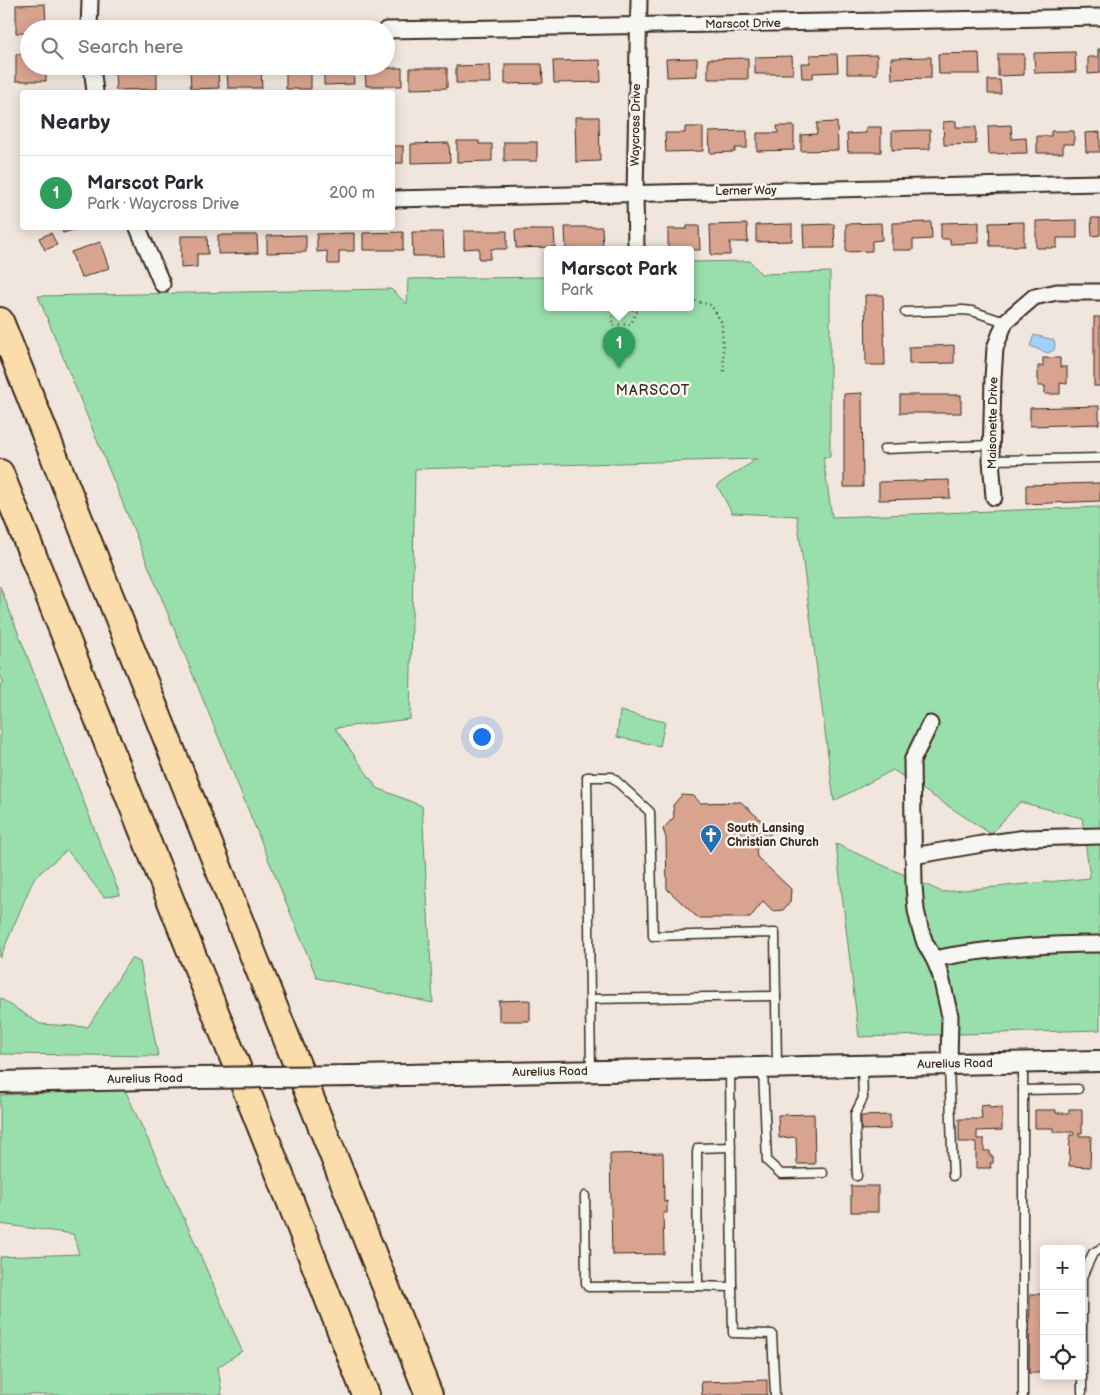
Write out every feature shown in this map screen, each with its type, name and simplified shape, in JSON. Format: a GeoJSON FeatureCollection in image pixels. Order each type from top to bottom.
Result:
{"type":"FeatureCollection","features":[{"type":"Feature","properties":{"kind":"highway"},"geometry":{"type":"LineString","coordinates":[[1,324],[429,1395]]}},
{"type":"Feature","properties":{"kind":"highway"},"geometry":{"type":"LineString","coordinates":[[0,473],[366,1395]]}},
{"type":"Feature","properties":{"kind":"street"},"geometry":{"type":"LineString","coordinates":[[89,20],[90,0]]}},
{"type":"Feature","properties":{"kind":"street","name":"Waycross Drive"},"geometry":{"type":"LineString","coordinates":[[636,246],[635,194],[639,0]]}},
{"type":"Feature","properties":{"kind":"street","name":"Marscot Drive"},"geometry":{"type":"LineString","coordinates":[[395,30],[1100,17]]}},
{"type":"Feature","properties":{"kind":"street"},"geometry":{"type":"LineString","coordinates":[[93,75],[94,90]]}},
{"type":"Feature","properties":{"kind":"street","name":"Lerner Way"},"geometry":{"type":"LineString","coordinates":[[395,199],[1100,183]]}},
{"type":"Feature","properties":{"kind":"street"},"geometry":{"type":"LineString","coordinates":[[139,230],[162,284]]}},
{"type":"Feature","properties":{"kind":"street"},"geometry":{"type":"LineString","coordinates":[[1005,322],[1034,297],[1057,292],[1100,292]]}},
{"type":"Feature","properties":{"kind":"street","name":"Maisonette Drive"},"geometry":{"type":"LineString","coordinates":[[994,497],[991,452],[995,348],[1005,322]]}},
{"type":"Feature","properties":{"kind":"street"},"geometry":{"type":"LineString","coordinates":[[930,724],[912,761],[913,856],[916,910],[925,943],[940,973],[950,1016],[949,1064]]}},
{"type":"Feature","properties":{"kind":"street"},"geometry":{"type":"LineString","coordinates":[[913,856],[1026,838],[1100,836]]}},
{"type":"Feature","properties":{"kind":"street"},"geometry":{"type":"LineString","coordinates":[[934,959],[976,951],[1060,944],[1100,944]]}},
{"type":"Feature","properties":{"kind":"street","name":"Aurelius Road"},"geometry":{"type":"LineString","coordinates":[[0,1082],[1100,1061]]}},
{"type":"Feature","properties":{"kind":"lane"},"geometry":{"type":"LineString","coordinates":[[905,312],[963,310],[972,311],[1005,322]]}},
{"type":"Feature","properties":{"kind":"lane"},"geometry":{"type":"LineString","coordinates":[[884,449],[1100,458]]}},
{"type":"Feature","properties":{"kind":"lane"},"geometry":{"type":"LineString","coordinates":[[591,1071],[587,777],[612,777],[650,812],[653,936],[774,933],[776,996],[770,1068],[767,1161],[781,1174],[823,1173]]}},
{"type":"Feature","properties":{"kind":"lane"},"geometry":{"type":"LineString","coordinates":[[590,999],[776,996]]}},
{"type":"Feature","properties":{"kind":"lane"},"geometry":{"type":"LineString","coordinates":[[1022,1395],[1023,1062]]}},
{"type":"Feature","properties":{"kind":"lane"},"geometry":{"type":"LineString","coordinates":[[949,1064],[953,1176]]}},
{"type":"Feature","properties":{"kind":"lane"},"geometry":{"type":"LineString","coordinates":[[857,1176],[855,1114],[863,1098],[862,1066]]}},
{"type":"Feature","properties":{"kind":"lane"},"geometry":{"type":"LineString","coordinates":[[730,1068],[734,1333],[772,1334],[775,1395]]}},
{"type":"Feature","properties":{"kind":"lane"},"geometry":{"type":"LineString","coordinates":[[1023,1090],[1078,1089]]}},
{"type":"Feature","properties":{"kind":"lane"},"geometry":{"type":"LineString","coordinates":[[698,1286],[698,1148],[731,1148]]}},
{"type":"Feature","properties":{"kind":"lane"},"geometry":{"type":"LineString","coordinates":[[585,1196],[586,1284],[588,1287],[729,1287],[732,1285]]}},
{"type":"Feature","properties":{"kind":"lane"},"geometry":{"type":"LineString","coordinates":[[1082,1392],[1082,1277],[1093,1253],[1100,1249]]}},
{"type":"Feature","properties":{"kind":"path"},"geometry":{"type":"LineString","coordinates":[[694,301],[711,305],[722,323],[724,373]]}},
{"type":"Feature","properties":{"kind":"path"},"geometry":{"type":"LineString","coordinates":[[618,311],[612,312],[613,325],[631,324],[637,311]]}},
{"type":"Feature","properties":{"kind":"green space"},"geometry":{"type":"Polygon","coordinates":[[[750,261],[761,274],[830,272],[830,457],[823,457],[832,517],[1100,507],[1100,1030],[859,1037],[836,844],[942,892],[1090,878],[1082,818],[1020,802],[991,834],[893,770],[834,801],[797,516],[732,513],[717,485],[757,459],[415,469],[410,719],[335,728],[377,788],[422,806],[433,1003],[317,978],[38,296],[391,289],[407,304],[408,279],[544,277],[544,311],[694,311],[694,262],[750,261]]]}},
{"type":"Feature","properties":{"kind":"green space"},"geometry":{"type":"Polygon","coordinates":[[[0,586],[120,895],[104,897],[67,850],[34,878],[0,958],[0,685],[4,683],[0,674],[0,586]]]}},
{"type":"Feature","properties":{"kind":"green space"},"geometry":{"type":"Polygon","coordinates":[[[620,711],[665,722],[660,746],[617,737],[620,711]]]}},
{"type":"Feature","properties":{"kind":"green space"},"geometry":{"type":"Polygon","coordinates":[[[131,958],[140,962],[158,1056],[0,1054],[0,998],[40,1024],[88,1027],[131,958]]]}},
{"type":"Feature","properties":{"kind":"green space"},"geometry":{"type":"Polygon","coordinates":[[[125,1090],[242,1351],[218,1367],[222,1395],[0,1395],[0,1257],[79,1254],[73,1234],[0,1224],[0,1095],[125,1090]]]}},
{"type":"Feature","properties":{"kind":"water"},"geometry":{"type":"Polygon","coordinates":[[[1034,335],[1054,340],[1054,350],[1048,353],[1030,346],[1034,335]]]}},
{"type":"Feature","properties":{"kind":"building"},"geometry":{"type":"Polygon","coordinates":[[[45,4],[46,20],[20,20],[20,33],[16,33],[16,5],[45,4]]]}},
{"type":"Feature","properties":{"kind":"building"},"geometry":{"type":"Polygon","coordinates":[[[1098,49],[1100,49],[1100,73],[1088,74],[1088,57],[1098,57],[1098,49]]]}},
{"type":"Feature","properties":{"kind":"building"},"geometry":{"type":"Polygon","coordinates":[[[1075,52],[1076,72],[1035,73],[1034,53],[1075,52]]]}},
{"type":"Feature","properties":{"kind":"building"},"geometry":{"type":"Polygon","coordinates":[[[979,53],[980,74],[939,74],[938,54],[979,53]]]}},
{"type":"Feature","properties":{"kind":"building"},"geometry":{"type":"Polygon","coordinates":[[[16,54],[20,54],[20,75],[46,75],[46,81],[16,81],[16,54]]]}},
{"type":"Feature","properties":{"kind":"building"},"geometry":{"type":"Polygon","coordinates":[[[837,54],[838,72],[813,73],[813,78],[802,78],[801,63],[810,63],[810,55],[837,54]]]}},
{"type":"Feature","properties":{"kind":"building"},"geometry":{"type":"Polygon","coordinates":[[[998,54],[1024,54],[1024,75],[998,76],[998,54]]]}},
{"type":"Feature","properties":{"kind":"building"},"geometry":{"type":"Polygon","coordinates":[[[877,55],[877,74],[847,74],[847,56],[877,55]]]}},
{"type":"Feature","properties":{"kind":"building"},"geometry":{"type":"Polygon","coordinates":[[[792,56],[793,74],[755,74],[755,57],[792,56]]]}},
{"type":"Feature","properties":{"kind":"building"},"geometry":{"type":"Polygon","coordinates":[[[931,57],[931,78],[892,79],[891,58],[931,57]]]}},
{"type":"Feature","properties":{"kind":"building"},"geometry":{"type":"Polygon","coordinates":[[[697,58],[697,76],[667,77],[666,59],[697,58]]]}},
{"type":"Feature","properties":{"kind":"building"},"geometry":{"type":"Polygon","coordinates":[[[748,58],[748,79],[708,79],[708,59],[748,58]]]}},
{"type":"Feature","properties":{"kind":"building"},"geometry":{"type":"Polygon","coordinates":[[[600,60],[601,82],[554,83],[553,61],[600,60]]]}},
{"type":"Feature","properties":{"kind":"building"},"geometry":{"type":"Polygon","coordinates":[[[505,64],[542,64],[543,83],[505,84],[505,64]]]}},
{"type":"Feature","properties":{"kind":"building"},"geometry":{"type":"Polygon","coordinates":[[[490,65],[491,83],[456,83],[456,66],[490,65]]]}},
{"type":"Feature","properties":{"kind":"building"},"geometry":{"type":"Polygon","coordinates":[[[395,68],[402,68],[402,86],[366,86],[365,75],[395,75],[395,68]]]}},
{"type":"Feature","properties":{"kind":"building"},"geometry":{"type":"Polygon","coordinates":[[[410,68],[447,68],[447,88],[410,89],[410,68]]]}},
{"type":"Feature","properties":{"kind":"building"},"geometry":{"type":"Polygon","coordinates":[[[115,75],[157,75],[157,89],[116,90],[115,75]]]}},
{"type":"Feature","properties":{"kind":"building"},"geometry":{"type":"Polygon","coordinates":[[[190,75],[218,75],[219,88],[191,89],[190,75]]]}},
{"type":"Feature","properties":{"kind":"building"},"geometry":{"type":"Polygon","coordinates":[[[227,75],[261,75],[262,88],[228,88],[227,75]]]}},
{"type":"Feature","properties":{"kind":"building"},"geometry":{"type":"Polygon","coordinates":[[[286,75],[311,75],[311,89],[286,89],[286,75]]]}},
{"type":"Feature","properties":{"kind":"building"},"geometry":{"type":"Polygon","coordinates":[[[324,75],[353,75],[354,84],[324,85],[324,75]]]}},
{"type":"Feature","properties":{"kind":"building"},"geometry":{"type":"Polygon","coordinates":[[[988,80],[1000,80],[1001,94],[988,94],[988,80]]]}},
{"type":"Feature","properties":{"kind":"building"},"geometry":{"type":"Polygon","coordinates":[[[575,117],[599,117],[600,161],[576,162],[575,117]]]}},
{"type":"Feature","properties":{"kind":"building"},"geometry":{"type":"Polygon","coordinates":[[[956,121],[956,127],[976,127],[976,144],[944,145],[943,122],[956,121]]]}},
{"type":"Feature","properties":{"kind":"building"},"geometry":{"type":"Polygon","coordinates":[[[837,122],[838,150],[801,151],[801,135],[817,134],[817,123],[837,122]]]}},
{"type":"Feature","properties":{"kind":"building"},"geometry":{"type":"Polygon","coordinates":[[[1011,125],[1012,139],[1026,138],[1027,153],[989,154],[988,126],[1011,125]]]}},
{"type":"Feature","properties":{"kind":"building"},"geometry":{"type":"Polygon","coordinates":[[[777,126],[794,126],[794,150],[757,151],[757,133],[778,133],[777,126]]]}},
{"type":"Feature","properties":{"kind":"building"},"geometry":{"type":"Polygon","coordinates":[[[685,127],[703,127],[703,151],[666,152],[665,133],[685,133],[685,127]]]}},
{"type":"Feature","properties":{"kind":"building"},"geometry":{"type":"Polygon","coordinates":[[[866,127],[881,127],[881,152],[848,152],[847,134],[866,133],[866,127]]]}},
{"type":"Feature","properties":{"kind":"building"},"geometry":{"type":"Polygon","coordinates":[[[930,130],[930,149],[892,150],[892,131],[930,130]]]}},
{"type":"Feature","properties":{"kind":"building"},"geometry":{"type":"Polygon","coordinates":[[[747,131],[747,148],[735,148],[735,152],[710,153],[709,132],[747,131]]]}},
{"type":"Feature","properties":{"kind":"building"},"geometry":{"type":"Polygon","coordinates":[[[1051,131],[1074,131],[1074,144],[1063,144],[1063,153],[1037,153],[1037,136],[1051,136],[1051,131]]]}},
{"type":"Feature","properties":{"kind":"building"},"geometry":{"type":"Polygon","coordinates":[[[1100,132],[1100,152],[1086,152],[1085,133],[1100,132]]]}},
{"type":"Feature","properties":{"kind":"building"},"geometry":{"type":"Polygon","coordinates":[[[457,141],[479,141],[479,144],[492,144],[492,161],[457,162],[457,141]]]}},
{"type":"Feature","properties":{"kind":"building"},"geometry":{"type":"Polygon","coordinates":[[[504,142],[537,142],[537,161],[504,161],[504,142]]]}},
{"type":"Feature","properties":{"kind":"building"},"geometry":{"type":"Polygon","coordinates":[[[449,143],[450,162],[411,163],[411,144],[449,143]]]}},
{"type":"Feature","properties":{"kind":"building"},"geometry":{"type":"Polygon","coordinates":[[[395,146],[403,146],[403,163],[395,163],[395,146]]]}},
{"type":"Feature","properties":{"kind":"building"},"geometry":{"type":"Polygon","coordinates":[[[1091,218],[1100,218],[1100,235],[1092,236],[1091,218]]]}},
{"type":"Feature","properties":{"kind":"building"},"geometry":{"type":"Polygon","coordinates":[[[1077,220],[1077,238],[1057,238],[1057,248],[1036,248],[1036,221],[1077,220]]]}},
{"type":"Feature","properties":{"kind":"building"},"geometry":{"type":"Polygon","coordinates":[[[931,222],[932,239],[913,240],[913,250],[892,250],[892,223],[931,222]]]}},
{"type":"Feature","properties":{"kind":"building"},"geometry":{"type":"Polygon","coordinates":[[[979,222],[979,243],[950,244],[950,239],[941,239],[941,223],[979,222]]]}},
{"type":"Feature","properties":{"kind":"building"},"geometry":{"type":"Polygon","coordinates":[[[1024,222],[1024,246],[990,246],[989,223],[1024,222]]]}},
{"type":"Feature","properties":{"kind":"building"},"geometry":{"type":"Polygon","coordinates":[[[881,223],[882,240],[872,241],[872,251],[846,252],[846,224],[881,223]]]}},
{"type":"Feature","properties":{"kind":"building"},"geometry":{"type":"Polygon","coordinates":[[[747,224],[748,242],[730,242],[730,255],[711,255],[710,225],[747,224]]]}},
{"type":"Feature","properties":{"kind":"building"},"geometry":{"type":"Polygon","coordinates":[[[792,224],[792,241],[756,242],[756,225],[792,224]]]}},
{"type":"Feature","properties":{"kind":"building"},"geometry":{"type":"Polygon","coordinates":[[[834,224],[835,248],[804,248],[803,225],[834,224]]]}},
{"type":"Feature","properties":{"kind":"building"},"geometry":{"type":"Polygon","coordinates":[[[687,226],[699,226],[700,250],[694,250],[694,246],[668,246],[668,229],[687,229],[687,226]]]}},
{"type":"Feature","properties":{"kind":"building"},"geometry":{"type":"Polygon","coordinates":[[[565,227],[602,227],[603,246],[566,246],[565,227]]]}},
{"type":"Feature","properties":{"kind":"building"},"geometry":{"type":"Polygon","coordinates":[[[62,230],[73,230],[63,233],[62,230]]]}},
{"type":"Feature","properties":{"kind":"building"},"geometry":{"type":"Polygon","coordinates":[[[515,230],[554,230],[555,246],[516,248],[515,230]]]}},
{"type":"Feature","properties":{"kind":"building"},"geometry":{"type":"Polygon","coordinates":[[[464,231],[507,231],[507,249],[491,249],[490,259],[479,259],[479,248],[464,249],[464,231]]]}},
{"type":"Feature","properties":{"kind":"building"},"geometry":{"type":"Polygon","coordinates":[[[403,232],[403,250],[363,250],[363,233],[403,232]]]}},
{"type":"Feature","properties":{"kind":"building"},"geometry":{"type":"Polygon","coordinates":[[[412,232],[443,232],[444,256],[413,256],[412,232]]]}},
{"type":"Feature","properties":{"kind":"building"},"geometry":{"type":"Polygon","coordinates":[[[51,233],[57,245],[45,250],[39,238],[51,233]]]}},
{"type":"Feature","properties":{"kind":"building"},"geometry":{"type":"Polygon","coordinates":[[[354,233],[354,251],[339,251],[339,264],[328,264],[327,251],[317,252],[317,234],[354,233]]]}},
{"type":"Feature","properties":{"kind":"building"},"geometry":{"type":"Polygon","coordinates":[[[218,235],[257,235],[258,253],[218,254],[218,235]]]}},
{"type":"Feature","properties":{"kind":"building"},"geometry":{"type":"Polygon","coordinates":[[[306,235],[306,252],[267,253],[267,236],[306,235]]]}},
{"type":"Feature","properties":{"kind":"building"},"geometry":{"type":"Polygon","coordinates":[[[181,236],[207,236],[208,254],[197,254],[197,267],[181,268],[181,236]]]}},
{"type":"Feature","properties":{"kind":"building"},"geometry":{"type":"Polygon","coordinates":[[[100,242],[109,268],[81,278],[71,252],[100,242]]]}},
{"type":"Feature","properties":{"kind":"building"},"geometry":{"type":"Polygon","coordinates":[[[865,295],[883,295],[885,365],[866,365],[865,295]]]}},
{"type":"Feature","properties":{"kind":"building"},"geometry":{"type":"Polygon","coordinates":[[[1094,317],[1100,317],[1100,386],[1094,386],[1094,317]]]}},
{"type":"Feature","properties":{"kind":"building"},"geometry":{"type":"Polygon","coordinates":[[[954,345],[954,363],[909,364],[909,347],[954,345]]]}},
{"type":"Feature","properties":{"kind":"building"},"geometry":{"type":"Polygon","coordinates":[[[1043,358],[1060,358],[1060,367],[1067,367],[1067,384],[1060,383],[1060,394],[1045,394],[1045,386],[1038,386],[1038,366],[1043,366],[1043,358]]]}},
{"type":"Feature","properties":{"kind":"building"},"geometry":{"type":"Polygon","coordinates":[[[862,393],[863,487],[844,487],[844,394],[862,393]]]}},
{"type":"Feature","properties":{"kind":"building"},"geometry":{"type":"Polygon","coordinates":[[[900,395],[961,395],[961,413],[900,413],[900,395]]]}},
{"type":"Feature","properties":{"kind":"building"},"geometry":{"type":"Polygon","coordinates":[[[1099,406],[1099,424],[1030,426],[1030,408],[1099,406]]]}},
{"type":"Feature","properties":{"kind":"building"},"geometry":{"type":"Polygon","coordinates":[[[949,480],[950,498],[879,500],[879,482],[949,480]]]}},
{"type":"Feature","properties":{"kind":"building"},"geometry":{"type":"Polygon","coordinates":[[[1100,483],[1100,501],[1026,504],[1026,485],[1100,483]]]}},
{"type":"Feature","properties":{"kind":"building","name":"South Lansing Christian Church"},"geometry":{"type":"Polygon","coordinates":[[[682,795],[694,796],[700,803],[741,802],[773,831],[756,850],[757,857],[791,889],[790,902],[783,910],[773,911],[763,901],[750,918],[698,918],[667,889],[666,838],[663,829],[674,817],[673,805],[682,795]]]}},
{"type":"Feature","properties":{"kind":"building"},"geometry":{"type":"Polygon","coordinates":[[[530,1000],[530,1021],[499,1021],[499,1001],[530,1000]]]}},
{"type":"Feature","properties":{"kind":"building"},"geometry":{"type":"Polygon","coordinates":[[[989,1105],[989,1108],[1002,1107],[1002,1130],[977,1131],[977,1139],[984,1139],[984,1151],[990,1151],[990,1156],[993,1156],[993,1163],[990,1163],[991,1168],[976,1168],[976,1142],[959,1142],[959,1119],[982,1119],[981,1106],[989,1105]]]}},
{"type":"Feature","properties":{"kind":"building"},"geometry":{"type":"Polygon","coordinates":[[[1069,1109],[1082,1109],[1082,1133],[1079,1133],[1079,1136],[1091,1136],[1090,1167],[1069,1166],[1070,1135],[1074,1135],[1074,1132],[1053,1132],[1053,1128],[1035,1128],[1035,1110],[1056,1110],[1056,1113],[1069,1113],[1069,1109]]]}},
{"type":"Feature","properties":{"kind":"building"},"geometry":{"type":"Polygon","coordinates":[[[814,1114],[815,1164],[797,1164],[796,1137],[779,1138],[778,1115],[814,1114]]]}},
{"type":"Feature","properties":{"kind":"building"},"geometry":{"type":"Polygon","coordinates":[[[890,1115],[890,1129],[861,1130],[861,1116],[890,1115]]]}},
{"type":"Feature","properties":{"kind":"building"},"geometry":{"type":"Polygon","coordinates":[[[663,1153],[664,1202],[667,1201],[667,1213],[663,1213],[664,1254],[612,1255],[610,1154],[663,1153]]]}},
{"type":"Feature","properties":{"kind":"building"},"geometry":{"type":"Polygon","coordinates":[[[851,1186],[878,1186],[878,1212],[851,1212],[851,1186]]]}},
{"type":"Feature","properties":{"kind":"building"},"geometry":{"type":"Polygon","coordinates":[[[1030,1294],[1040,1294],[1040,1373],[1029,1373],[1030,1294]]]}},
{"type":"Feature","properties":{"kind":"building"},"geometry":{"type":"Polygon","coordinates":[[[767,1380],[767,1395],[702,1395],[701,1382],[767,1380]]]}},
{"type":"Feature","properties":{"kind":"place","name":"Marscot Park"},"geometry":{"type":"Point","coordinates":[619,368]}},
{"type":"Feature","properties":{"kind":"place","name":"South Lansing Christian Church"},"geometry":{"type":"Point","coordinates":[711,854]}},
{"type":"Feature","properties":{"kind":"district","name":"MARSCOT"},"geometry":{"type":"Point","coordinates":[653,390]}}]}
